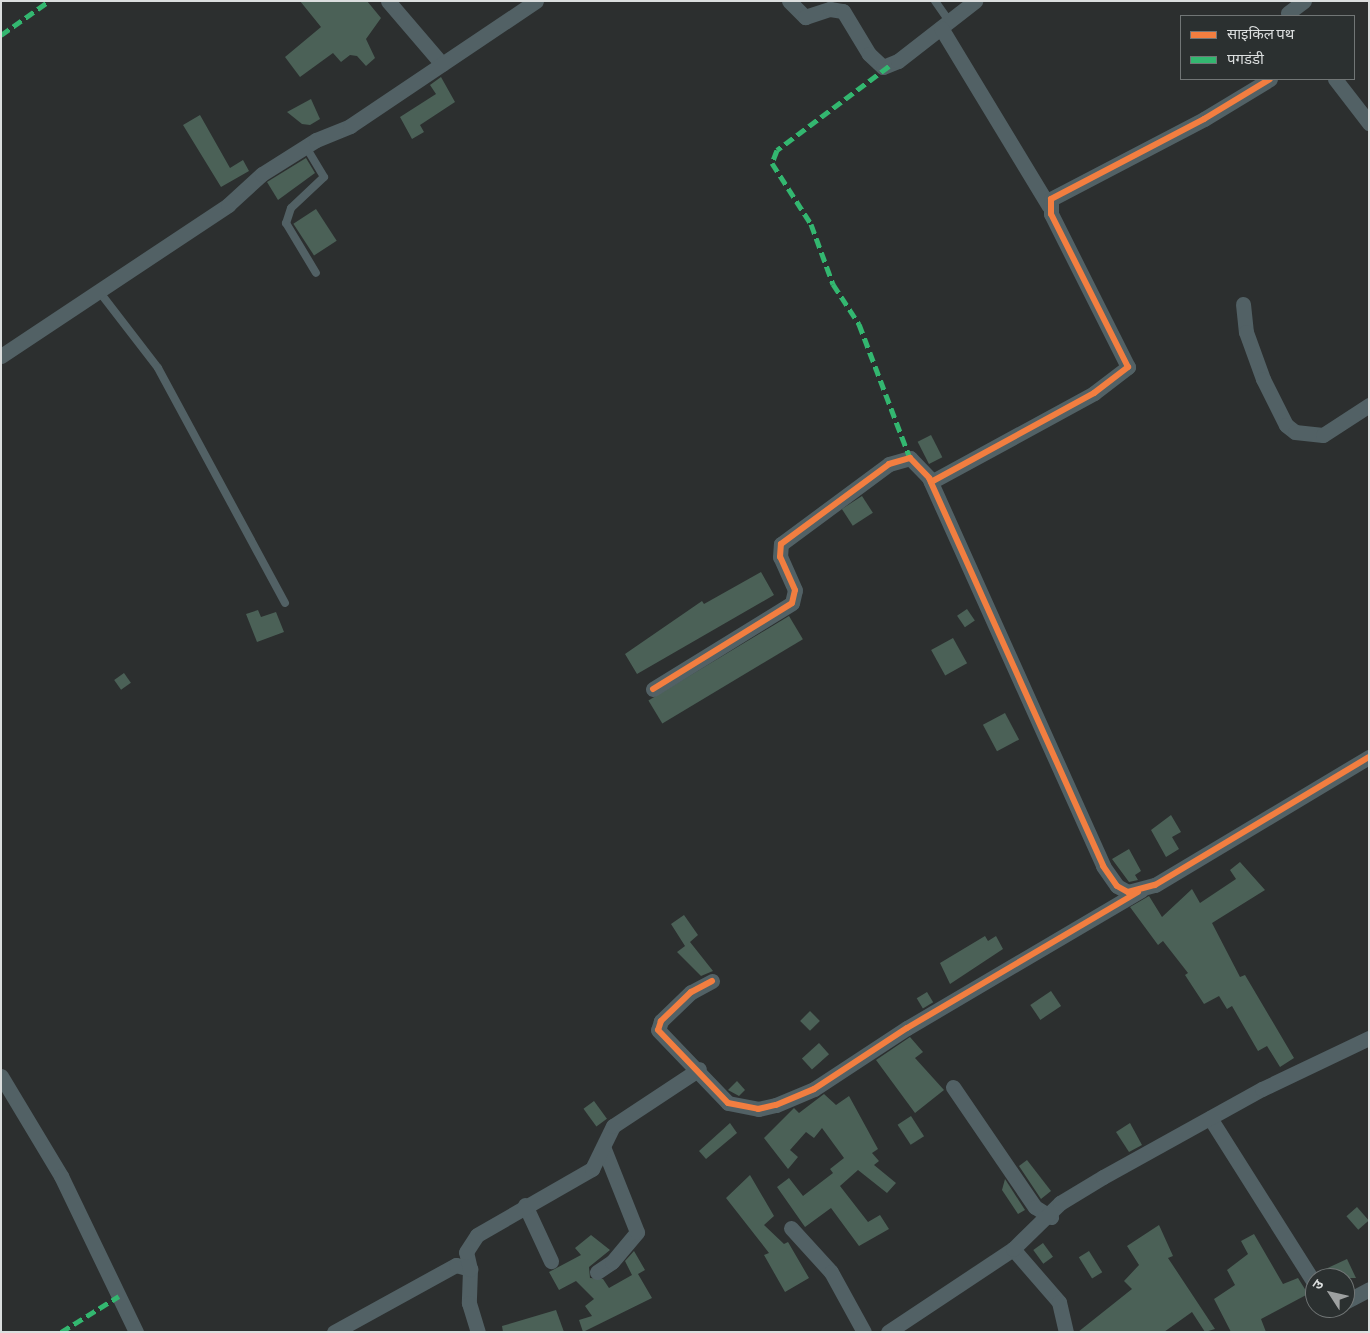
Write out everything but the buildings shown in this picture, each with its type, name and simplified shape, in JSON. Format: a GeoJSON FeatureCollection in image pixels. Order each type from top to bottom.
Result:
{"type":"FeatureCollection","features":[{"type":"Feature","properties":{"kind":"street"},"geometry":{"type":"LineString","coordinates":[[388,1],[442,64]]}},
{"type":"Feature","properties":{"kind":"street"},"geometry":{"type":"LineString","coordinates":[[3,351],[98,290],[306,147],[350,126],[536,1]]}},
{"type":"Feature","properties":{"kind":"street"},"geometry":{"type":"LineString","coordinates":[[789,1],[805,17],[830,9],[843,11],[869,54],[883,66],[898,61],[975,1]]}},
{"type":"Feature","properties":{"kind":"street"},"geometry":{"type":"LineString","coordinates":[[1286,10],[1304,1]]}},
{"type":"Feature","properties":{"kind":"street"},"geometry":{"type":"LineString","coordinates":[[931,482],[1094,393],[1128,367],[1049,206],[945,25]]}},
{"type":"Feature","properties":{"kind":"street"},"geometry":{"type":"LineString","coordinates":[[1049,206],[1058,193],[1204,119],[1268,80]]}},
{"type":"Feature","properties":{"kind":"street"},"geometry":{"type":"LineString","coordinates":[[1336,80],[1369,123]]}},
{"type":"Feature","properties":{"kind":"street"},"geometry":{"type":"LineString","coordinates":[[1243,304],[1246,332],[1263,380],[1286,425],[1295,432],[1323,435],[1369,405]]}},
{"type":"Feature","properties":{"kind":"street"},"geometry":{"type":"LineString","coordinates":[[653,689],[792,603],[795,590],[778,550],[804,523],[901,458],[917,462],[931,482],[1104,866],[1117,886],[1128,892],[1144,888]]}},
{"type":"Feature","properties":{"kind":"street"},"geometry":{"type":"LineString","coordinates":[[712,981],[691,992],[658,1026],[733,1106],[758,1109],[797,1098],[1144,888],[1369,756]]}},
{"type":"Feature","properties":{"kind":"street"},"geometry":{"type":"LineString","coordinates":[[888,1332],[1013,1249],[1051,1217],[1060,1203],[1210,1118],[1369,1038]]}},
{"type":"Feature","properties":{"kind":"street"},"geometry":{"type":"LineString","coordinates":[[478,1332],[469,1302],[470,1269],[466,1252],[473,1239],[525,1205],[592,1168],[604,1149],[613,1126],[698,1068]]}},
{"type":"Feature","properties":{"kind":"street"},"geometry":{"type":"LineString","coordinates":[[4,1085],[88,1226],[136,1332]]}},
{"type":"Feature","properties":{"kind":"street"},"geometry":{"type":"LineString","coordinates":[[953,1086],[1030,1200],[1051,1217]]}},
{"type":"Feature","properties":{"kind":"street"},"geometry":{"type":"LineString","coordinates":[[1210,1118],[1305,1268]]}},
{"type":"Feature","properties":{"kind":"street"},"geometry":{"type":"LineString","coordinates":[[597,1272],[612,1262],[637,1232],[604,1149]]}},
{"type":"Feature","properties":{"kind":"street"},"geometry":{"type":"LineString","coordinates":[[525,1205],[551,1261]]}},
{"type":"Feature","properties":{"kind":"street"},"geometry":{"type":"LineString","coordinates":[[791,1228],[831,1272],[864,1332]]}},
{"type":"Feature","properties":{"kind":"street"},"geometry":{"type":"LineString","coordinates":[[1013,1249],[1059,1302],[1066,1332]]}},
{"type":"Feature","properties":{"kind":"street"},"geometry":{"type":"LineString","coordinates":[[334,1332],[456,1265],[470,1269]]}},
{"type":"Feature","properties":{"kind":"street"},"geometry":{"type":"LineString","coordinates":[[1355,1297],[1369,1289]]}},
{"type":"Feature","properties":{"kind":"lane"},"geometry":{"type":"LineString","coordinates":[[935,1],[945,25]]}},
{"type":"Feature","properties":{"kind":"lane"},"geometry":{"type":"LineString","coordinates":[[306,147],[324,177],[291,208],[286,223],[316,273]]}},
{"type":"Feature","properties":{"kind":"lane"},"geometry":{"type":"LineString","coordinates":[[98,290],[158,368],[285,603]]}},
{"type":"Feature","properties":{"kind":"marked path"},"geometry":{"type":"LineString","coordinates":[[1,35],[49,1]]}},
{"type":"Feature","properties":{"kind":"marked path"},"geometry":{"type":"LineString","coordinates":[[889,66],[777,150],[772,163],[811,224],[833,284],[859,324],[910,458]]}},
{"type":"Feature","properties":{"kind":"marked path"},"geometry":{"type":"LineString","coordinates":[[61,1332],[119,1296]]}},
{"type":"Feature","properties":{"kind":"cycle path"},"geometry":{"type":"LineString","coordinates":[[931,482],[1094,393],[1128,367],[1051,214],[1051,199],[1204,119],[1268,80]]}},
{"type":"Feature","properties":{"kind":"cycle path"},"geometry":{"type":"LineString","coordinates":[[653,689],[792,603],[795,590],[780,557],[781,544],[889,464],[910,458],[929,478],[1103,866],[1117,886],[1128,892],[1155,885],[1369,757]]}},
{"type":"Feature","properties":{"kind":"cycle path"},"geometry":{"type":"LineString","coordinates":[[712,981],[691,992],[661,1021],[658,1030],[728,1103],[758,1109],[776,1105],[814,1089],[907,1028],[1138,892]]}}]}
